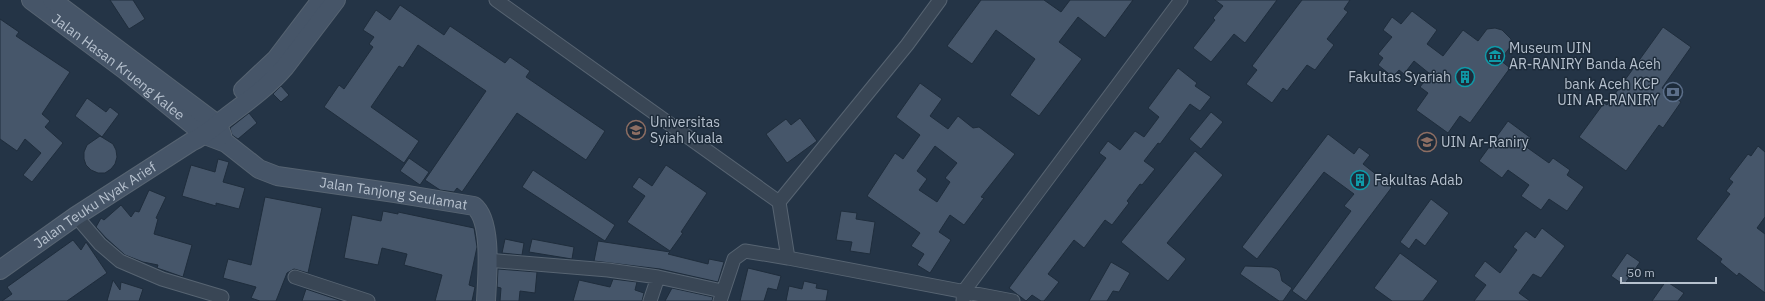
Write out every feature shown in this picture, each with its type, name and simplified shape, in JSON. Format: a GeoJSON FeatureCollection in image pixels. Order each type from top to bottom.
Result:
{"type":"FeatureCollection","features":[{"type":"Feature","properties":{"kind":"street","name":"Jalan Hasan Krueng Kalee"},"geometry":{"type":"LineString","coordinates":[[31,0],[204,129]]}},
{"type":"Feature","properties":{"kind":"street","name":"Jalan Hasan Krueng Kalee"},"geometry":{"type":"LineString","coordinates":[[52,0],[204,129]]}},
{"type":"Feature","properties":{"kind":"street","name":"Jalan Teuku Nyak Arief"},"geometry":{"type":"LineString","coordinates":[[204,129],[235,97],[276,59],[320,0]]}},
{"type":"Feature","properties":{"kind":"street","name":"Jalan Teuku Nyak Arief"},"geometry":{"type":"LineString","coordinates":[[0,270],[277,77],[336,0]]}},
{"type":"Feature","properties":{"kind":"street"},"geometry":{"type":"LineString","coordinates":[[496,0],[779,202],[788,258]]}},
{"type":"Feature","properties":{"kind":"street"},"geometry":{"type":"LineString","coordinates":[[779,202],[907,45],[940,0]]}},
{"type":"Feature","properties":{"kind":"street"},"geometry":{"type":"LineString","coordinates":[[963,296],[1181,0]]}},
{"type":"Feature","properties":{"kind":"street","name":"Jalan Tanjong Seulamat"},"geometry":{"type":"LineString","coordinates":[[204,129],[226,143],[259,169],[277,176],[474,206],[479,211],[484,221],[487,260],[486,301]]}},
{"type":"Feature","properties":{"kind":"street"},"geometry":{"type":"LineString","coordinates":[[76,216],[100,244],[120,261],[162,279],[222,297]]}},
{"type":"Feature","properties":{"kind":"street"},"geometry":{"type":"LineString","coordinates":[[487,260],[608,270],[658,277],[721,296],[734,258],[745,251],[788,258],[963,296],[1013,301]]}},
{"type":"Feature","properties":{"kind":"street"},"geometry":{"type":"LineString","coordinates":[[295,277],[368,301]]}},
{"type":"Feature","properties":{"kind":"street"},"geometry":{"type":"LineString","coordinates":[[650,301],[658,277]]}},
{"type":"Feature","properties":{"kind":"building"},"geometry":{"type":"Polygon","coordinates":[[[110,0],[133,0],[145,19],[129,29],[110,0]]]}},
{"type":"Feature","properties":{"kind":"building"},"geometry":{"type":"Polygon","coordinates":[[[981,0],[1044,0],[1061,12],[1070,0],[1133,0],[1105,38],[1078,17],[1059,42],[1082,59],[1039,116],[1010,95],[1035,59],[996,30],[972,64],[947,46],[981,0]]]}},
{"type":"Feature","properties":{"kind":"building"},"geometry":{"type":"Polygon","coordinates":[[[1215,0],[1277,0],[1245,43],[1234,34],[1211,62],[1193,48],[1215,20],[1213,18],[1223,6],[1215,0]]]}},
{"type":"Feature","properties":{"kind":"building"},"geometry":{"type":"Polygon","coordinates":[[[1302,0],[1350,0],[1344,9],[1348,12],[1327,39],[1334,45],[1315,70],[1307,65],[1287,91],[1283,88],[1272,103],[1246,84],[1257,70],[1252,66],[1302,0]]]}},
{"type":"Feature","properties":{"kind":"building"},"geometry":{"type":"Polygon","coordinates":[[[400,5],[444,35],[450,26],[505,63],[510,57],[530,71],[526,77],[605,131],[586,160],[517,113],[462,192],[457,188],[454,192],[440,190],[425,180],[486,91],[418,45],[403,68],[399,66],[371,107],[419,141],[404,163],[324,107],[339,85],[344,89],[373,47],[369,44],[374,37],[363,30],[376,10],[390,20],[400,5]]]}},
{"type":"Feature","properties":{"kind":"building","name":"Fakultas Syariah"},"geometry":{"type":"Polygon","coordinates":[[[1412,11],[1437,30],[1427,44],[1443,56],[1463,30],[1478,41],[1487,29],[1495,28],[1502,30],[1511,39],[1511,46],[1500,60],[1510,68],[1470,123],[1460,116],[1448,133],[1416,110],[1428,93],[1420,87],[1430,74],[1414,61],[1404,74],[1399,70],[1393,77],[1378,65],[1383,58],[1378,54],[1392,37],[1383,30],[1392,17],[1401,24],[1412,11]]]}},
{"type":"Feature","properties":{"kind":"building"},"geometry":{"type":"Polygon","coordinates":[[[0,19],[19,32],[16,36],[70,72],[42,114],[50,121],[45,127],[63,143],[32,182],[23,175],[41,153],[25,139],[17,151],[0,139],[0,19]]]}},
{"type":"Feature","properties":{"kind":"building"},"geometry":{"type":"Polygon","coordinates":[[[1663,27],[1691,47],[1662,88],[1681,102],[1663,128],[1659,125],[1626,171],[1579,137],[1604,103],[1607,105],[1663,27]]]}},
{"type":"Feature","properties":{"kind":"building"},"geometry":{"type":"Polygon","coordinates":[[[1178,68],[1197,83],[1195,86],[1211,97],[1200,111],[1190,104],[1160,144],[1158,143],[1144,161],[1155,169],[1142,185],[1140,184],[1127,201],[1129,203],[1112,225],[1105,220],[1084,248],[1074,240],[1048,274],[1059,282],[1044,301],[1041,301],[1032,295],[1026,301],[1009,288],[1106,158],[1099,153],[1108,141],[1120,150],[1135,131],[1144,137],[1159,117],[1148,108],[1178,68]]]}},
{"type":"Feature","properties":{"kind":"building"},"geometry":{"type":"Polygon","coordinates":[[[920,83],[942,99],[930,116],[948,129],[958,116],[973,128],[979,127],[1015,154],[981,197],[984,198],[964,225],[950,215],[939,232],[951,240],[930,273],[917,265],[924,254],[911,246],[920,233],[867,196],[895,153],[903,159],[920,135],[896,117],[920,83]],[[935,146],[917,171],[927,179],[919,190],[937,202],[950,182],[945,178],[957,163],[935,146]]]}},
{"type":"Feature","properties":{"kind":"building"},"geometry":{"type":"Polygon","coordinates":[[[281,86],[289,95],[281,102],[273,94],[281,86]]]}},
{"type":"Feature","properties":{"kind":"building"},"geometry":{"type":"Polygon","coordinates":[[[87,98],[106,112],[110,107],[119,114],[102,137],[75,116],[87,98]]]}},
{"type":"Feature","properties":{"kind":"building"},"geometry":{"type":"Polygon","coordinates":[[[1211,112],[1223,122],[1201,149],[1189,139],[1211,112]]]}},
{"type":"Feature","properties":{"kind":"building"},"geometry":{"type":"Polygon","coordinates":[[[249,113],[257,123],[238,139],[232,135],[230,128],[249,113]]]}},
{"type":"Feature","properties":{"kind":"building"},"geometry":{"type":"Polygon","coordinates":[[[800,118],[817,141],[787,163],[766,134],[786,119],[791,125],[800,118]]]}},
{"type":"Feature","properties":{"kind":"building"},"geometry":{"type":"Polygon","coordinates":[[[1508,121],[1531,138],[1525,146],[1549,163],[1553,158],[1570,170],[1567,175],[1584,187],[1567,211],[1549,199],[1541,210],[1521,196],[1529,185],[1508,170],[1502,178],[1479,161],[1508,121]]]}},
{"type":"Feature","properties":{"kind":"building"},"geometry":{"type":"Polygon","coordinates":[[[1328,134],[1354,154],[1359,147],[1370,155],[1363,164],[1392,187],[1306,301],[1292,291],[1351,211],[1344,206],[1354,194],[1324,172],[1257,259],[1242,247],[1328,134]]]}},
{"type":"Feature","properties":{"kind":"building"},"geometry":{"type":"Polygon","coordinates":[[[100,136],[113,144],[117,157],[115,164],[105,173],[98,173],[91,170],[86,165],[84,159],[84,152],[87,145],[100,136]]]}},
{"type":"Feature","properties":{"kind":"building"},"geometry":{"type":"Polygon","coordinates":[[[1758,146],[1765,152],[1765,217],[1757,228],[1765,234],[1765,293],[1739,273],[1737,276],[1720,262],[1722,259],[1696,239],[1730,194],[1726,191],[1733,182],[1729,179],[1748,154],[1751,156],[1758,146]]]}},
{"type":"Feature","properties":{"kind":"building"},"geometry":{"type":"Polygon","coordinates":[[[1195,151],[1223,175],[1167,243],[1186,259],[1168,281],[1121,242],[1195,151]]]}},
{"type":"Feature","properties":{"kind":"building"},"geometry":{"type":"Polygon","coordinates":[[[409,158],[429,172],[420,185],[400,171],[409,158]]]}},
{"type":"Feature","properties":{"kind":"building"},"geometry":{"type":"Polygon","coordinates":[[[218,159],[229,162],[223,182],[245,188],[239,209],[216,203],[216,206],[182,196],[191,165],[215,172],[218,159]]]}},
{"type":"Feature","properties":{"kind":"building"},"geometry":{"type":"Polygon","coordinates":[[[666,165],[707,193],[681,232],[683,233],[670,251],[627,222],[645,196],[632,187],[639,177],[652,186],[666,165]]]}},
{"type":"Feature","properties":{"kind":"building"},"geometry":{"type":"Polygon","coordinates":[[[533,170],[615,225],[605,241],[522,187],[533,170]]]}},
{"type":"Feature","properties":{"kind":"building"},"geometry":{"type":"Polygon","coordinates":[[[149,190],[166,197],[156,218],[158,219],[154,234],[192,245],[183,277],[157,268],[158,265],[143,262],[125,255],[96,227],[101,218],[104,220],[121,205],[131,217],[135,211],[139,212],[149,190]]]}},
{"type":"Feature","properties":{"kind":"building"},"geometry":{"type":"Polygon","coordinates":[[[265,197],[322,208],[308,273],[294,269],[287,273],[276,301],[260,301],[251,298],[256,287],[223,278],[228,259],[251,265],[265,197]]]}},
{"type":"Feature","properties":{"kind":"building"},"geometry":{"type":"Polygon","coordinates":[[[1431,199],[1449,213],[1425,246],[1416,239],[1409,249],[1400,242],[1431,199]]]}},
{"type":"Feature","properties":{"kind":"building"},"geometry":{"type":"Polygon","coordinates":[[[383,211],[398,214],[398,212],[474,228],[477,247],[469,285],[475,287],[472,301],[435,301],[442,275],[404,265],[407,254],[382,248],[378,265],[344,258],[352,215],[381,221],[383,211]]]}},
{"type":"Feature","properties":{"kind":"building"},"geometry":{"type":"Polygon","coordinates":[[[841,211],[857,213],[856,219],[875,222],[870,254],[850,251],[852,242],[836,240],[841,211]]]}},
{"type":"Feature","properties":{"kind":"building"},"geometry":{"type":"Polygon","coordinates":[[[1542,228],[1565,246],[1541,278],[1533,274],[1519,293],[1530,301],[1474,301],[1486,285],[1474,276],[1485,261],[1500,273],[1517,250],[1513,247],[1526,231],[1535,238],[1542,228]]]}},
{"type":"Feature","properties":{"kind":"building"},"geometry":{"type":"Polygon","coordinates":[[[505,239],[524,243],[522,255],[502,253],[505,239]]]}},
{"type":"Feature","properties":{"kind":"building"},"geometry":{"type":"Polygon","coordinates":[[[532,239],[574,247],[572,259],[529,252],[532,239]]]}},
{"type":"Feature","properties":{"kind":"building"},"geometry":{"type":"Polygon","coordinates":[[[73,240],[81,250],[86,242],[107,273],[67,301],[2,301],[12,294],[7,287],[73,240]]]}},
{"type":"Feature","properties":{"kind":"building"},"geometry":{"type":"Polygon","coordinates":[[[598,241],[670,252],[668,254],[708,264],[709,259],[724,262],[718,282],[660,269],[594,261],[598,241]]]}},
{"type":"Feature","properties":{"kind":"building"},"geometry":{"type":"Polygon","coordinates":[[[1400,253],[1438,281],[1423,301],[1392,301],[1374,288],[1400,253]]]}},
{"type":"Feature","properties":{"kind":"building"},"geometry":{"type":"Polygon","coordinates":[[[1627,253],[1640,262],[1624,285],[1611,276],[1627,253]]]}},
{"type":"Feature","properties":{"kind":"building"},"geometry":{"type":"Polygon","coordinates":[[[1111,262],[1130,273],[1119,292],[1113,291],[1107,301],[1089,301],[1111,262]]]}},
{"type":"Feature","properties":{"kind":"building"},"geometry":{"type":"Polygon","coordinates":[[[1245,266],[1272,267],[1277,269],[1280,272],[1282,281],[1292,288],[1283,301],[1279,301],[1240,274],[1245,266]]]}},
{"type":"Feature","properties":{"kind":"building"},"geometry":{"type":"Polygon","coordinates":[[[748,268],[781,276],[777,290],[768,288],[764,301],[740,301],[748,268]]]}},
{"type":"Feature","properties":{"kind":"building"},"geometry":{"type":"Polygon","coordinates":[[[498,269],[537,272],[535,293],[520,291],[519,301],[500,301],[501,288],[497,287],[498,269]]]}},
{"type":"Feature","properties":{"kind":"building"},"geometry":{"type":"Polygon","coordinates":[[[613,279],[637,282],[635,290],[644,293],[642,301],[573,301],[579,280],[610,287],[613,279]]]}},
{"type":"Feature","properties":{"kind":"building"},"geometry":{"type":"Polygon","coordinates":[[[113,280],[120,290],[121,282],[143,289],[139,301],[107,301],[113,280]]]}},
{"type":"Feature","properties":{"kind":"building"},"geometry":{"type":"Polygon","coordinates":[[[804,281],[817,284],[816,288],[828,290],[826,301],[786,301],[789,286],[802,289],[804,281]]]}},
{"type":"Feature","properties":{"kind":"building"},"geometry":{"type":"Polygon","coordinates":[[[1666,281],[1684,293],[1678,301],[1652,301],[1666,281]]]}},
{"type":"Feature","properties":{"kind":"building"},"geometry":{"type":"Polygon","coordinates":[[[672,288],[713,297],[712,301],[665,301],[672,288]]]}},
{"type":"Feature","properties":{"kind":"building"},"geometry":{"type":"Polygon","coordinates":[[[306,289],[342,301],[302,301],[306,289]]]}},
{"type":"Feature","properties":{"kind":"place","name":"Museum UIN AR-RANIRY Banda Aceh"},"geometry":{"type":"Point","coordinates":[1495,56]}},
{"type":"Feature","properties":{"kind":"place","name":"Fakultas Syariah"},"geometry":{"type":"Point","coordinates":[1465,77]}},
{"type":"Feature","properties":{"kind":"place","name":"bank Aceh KCP UIN AR-RANIRY"},"geometry":{"type":"Point","coordinates":[1673,92]}},
{"type":"Feature","properties":{"kind":"place","name":"Universitas Syiah Kuala"},"geometry":{"type":"Point","coordinates":[636,130]}},
{"type":"Feature","properties":{"kind":"place","name":"UIN Ar-Raniry"},"geometry":{"type":"Point","coordinates":[1427,142]}},
{"type":"Feature","properties":{"kind":"place","name":"Fakultas Adab"},"geometry":{"type":"Point","coordinates":[1360,180]}}]}
